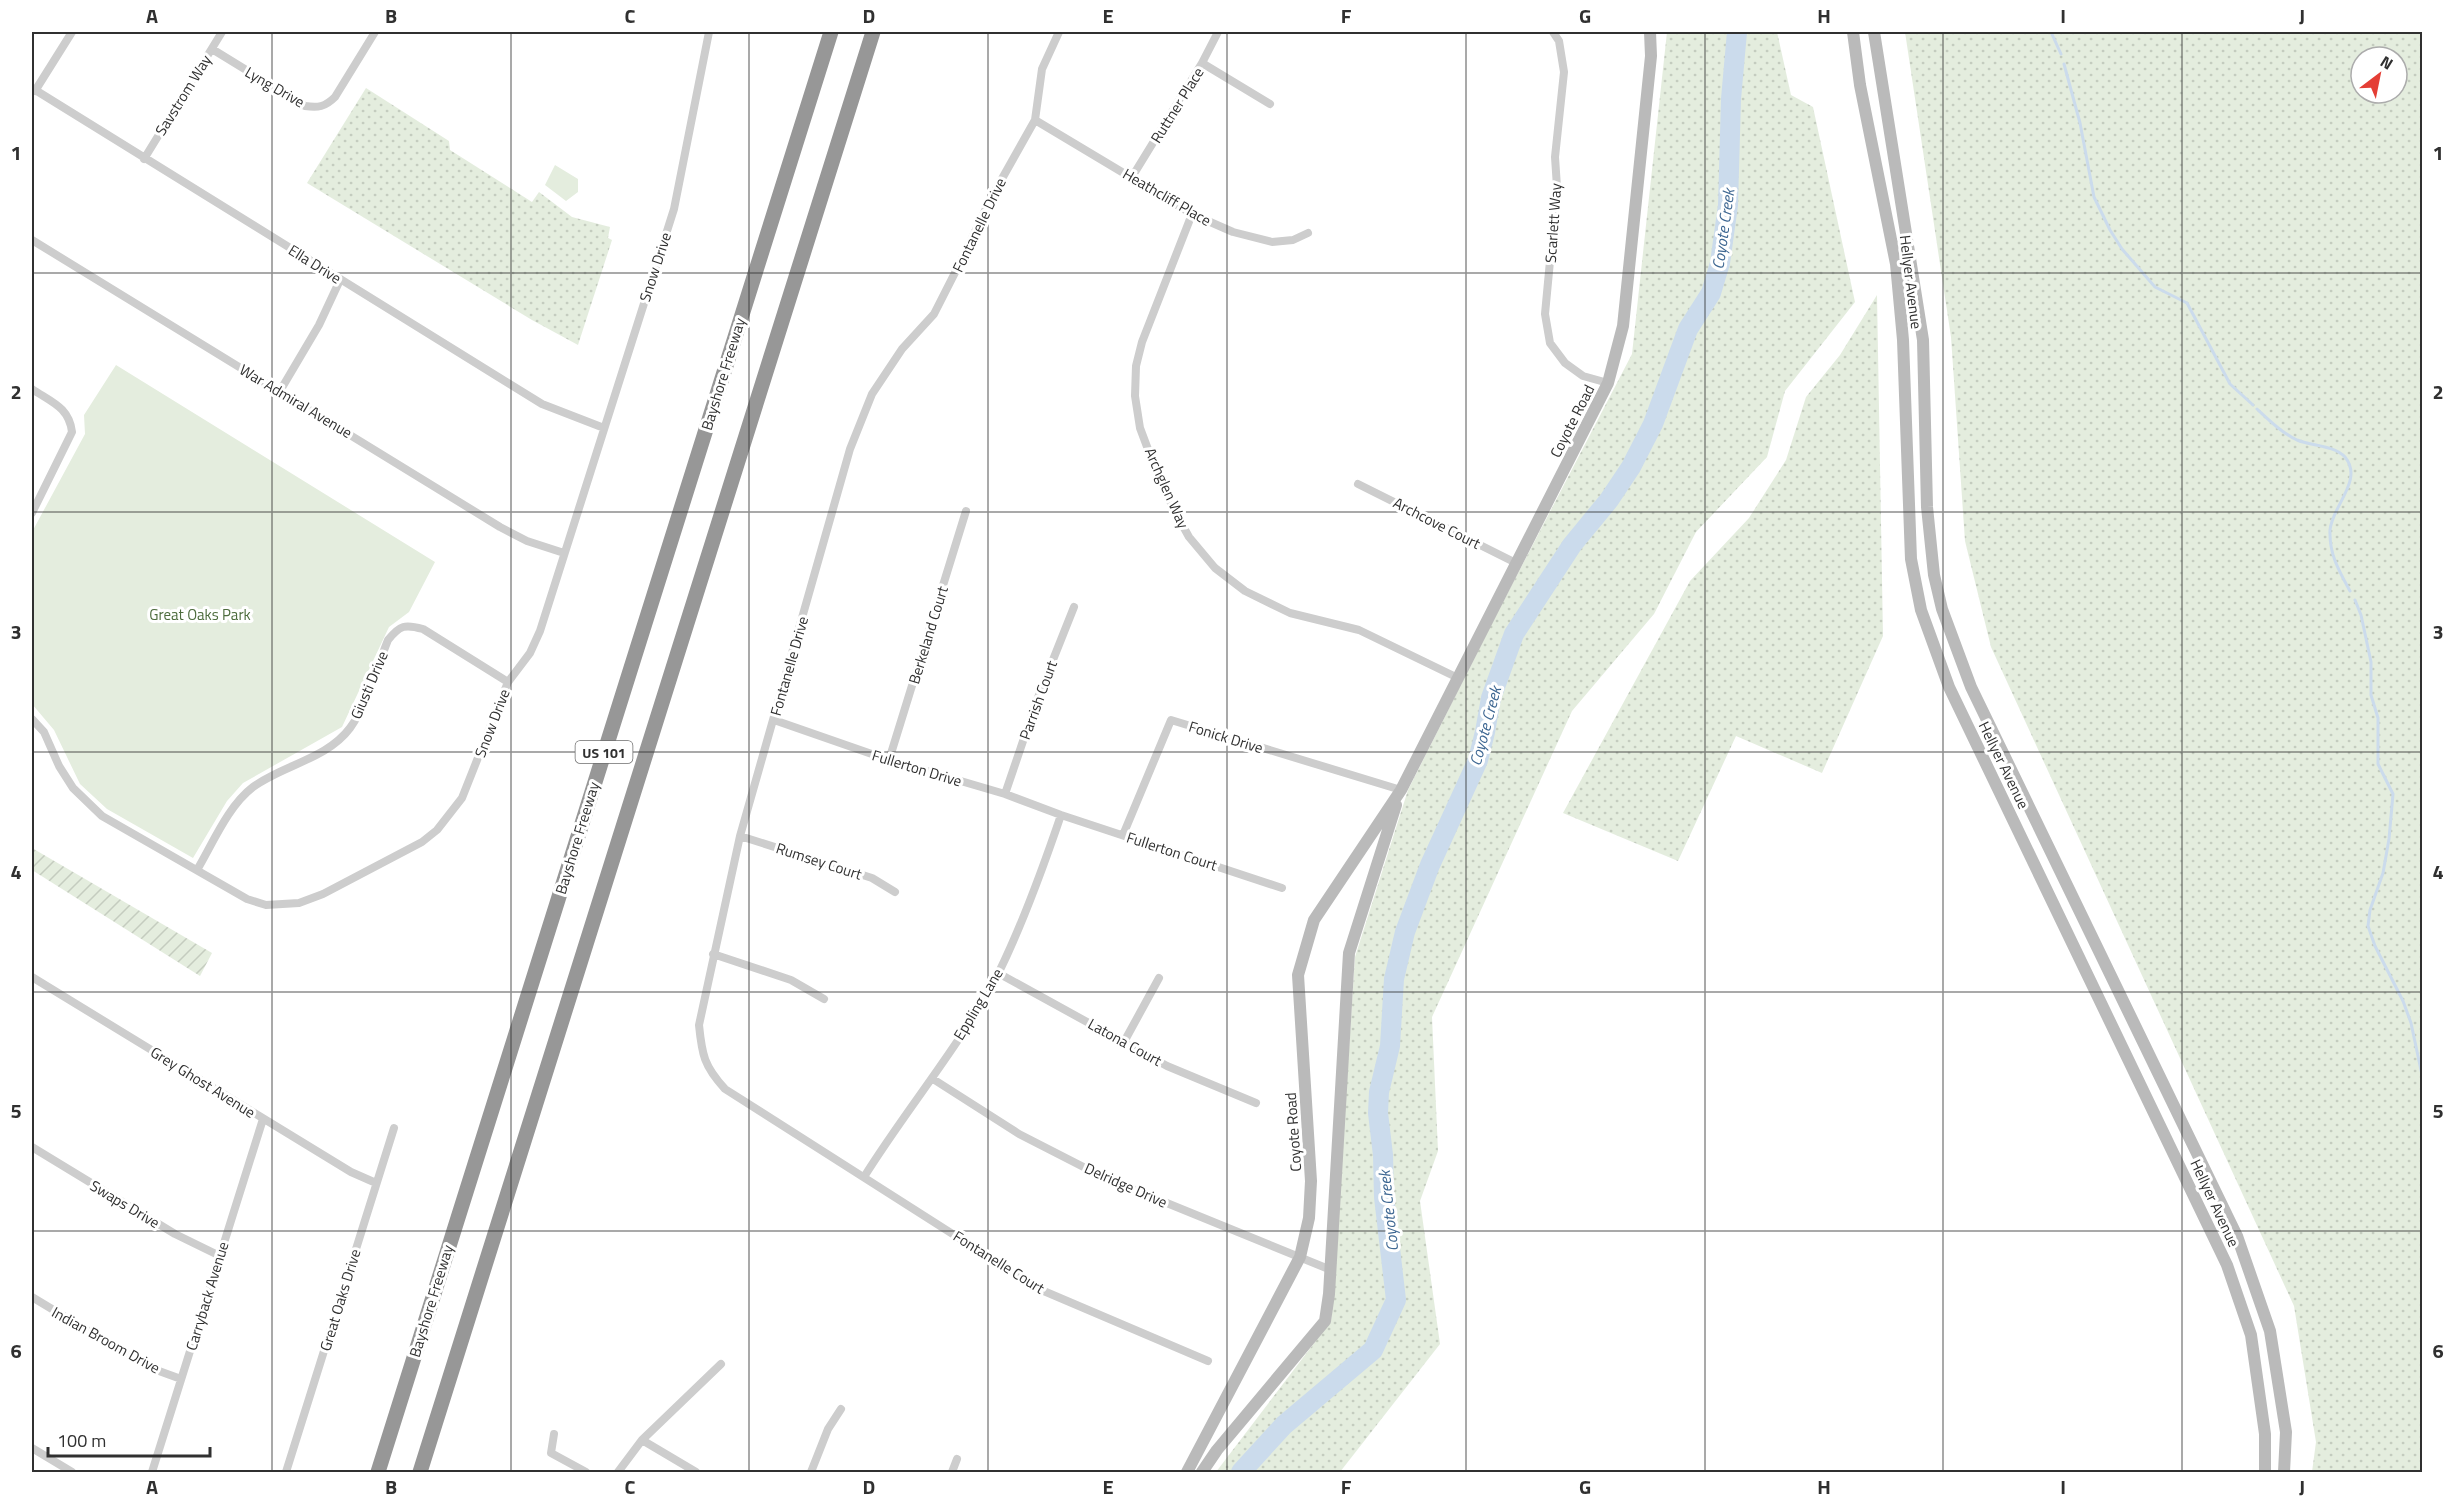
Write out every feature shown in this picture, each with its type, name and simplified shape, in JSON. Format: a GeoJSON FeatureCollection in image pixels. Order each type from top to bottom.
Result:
{"type":"FeatureCollection","features":[{"type":"Feature","properties":{"kind":"highway","name":"Bayshore Freeway"},"geometry":{"type":"LineString","coordinates":[[378,1473],[831,32]]}},
{"type":"Feature","properties":{"kind":"highway","name":"US 101"},"geometry":{"type":"LineString","coordinates":[[420,1473],[873,32]]}},
{"type":"Feature","properties":{"kind":"main road","name":"Coyote Road"},"geometry":{"type":"LineString","coordinates":[[1187,1473],[1300,1257],[1309,1218],[1311,1180],[1298,975],[1314,920],[1401,790],[1608,382],[1623,326],[1651,56],[1650,32]]}},
{"type":"Feature","properties":{"kind":"main road","name":"Hellyer Avenue"},"geometry":{"type":"LineString","coordinates":[[1853,32],[1860,85],[1896,264],[1903,340],[1911,559],[1921,610],[1949,687],[2227,1265],[2251,1335],[2265,1434],[2265,1473]]}},
{"type":"Feature","properties":{"kind":"main road","name":"Hellyer Avenue"},"geometry":{"type":"LineString","coordinates":[[1874,32],[1923,340],[1927,507],[1934,575],[1942,609],[1971,687],[2237,1236],[2270,1331],[2286,1432],[2284,1473]]}},
{"type":"Feature","properties":{"kind":"main road"},"geometry":{"type":"LineString","coordinates":[[1908,508],[1927,507]]}},
{"type":"Feature","properties":{"kind":"main road","name":"Coyote Road"},"geometry":{"type":"LineString","coordinates":[[1202,1473],[1325,1321],[1331,1270],[1348,953],[1401,790]]}},
{"type":"Feature","properties":{"kind":"main road"},"geometry":{"type":"LineString","coordinates":[[2069,935],[2087,925]]}},
{"type":"Feature","properties":{"kind":"main road"},"geometry":{"type":"LineString","coordinates":[[2251,1335],[2270,1331]]}},
{"type":"Feature","properties":{"kind":"street"},"geometry":{"type":"LineString","coordinates":[[33,90],[72,32]]}},
{"type":"Feature","properties":{"kind":"street","name":"Savstrom Way"},"geometry":{"type":"LineString","coordinates":[[144,159],[222,32]]}},
{"type":"Feature","properties":{"kind":"street","name":"Lyng Drive"},"geometry":{"type":"LineString","coordinates":[[212,49],[305,106],[317,108],[327,105],[334,97],[375,32]]}},
{"type":"Feature","properties":{"kind":"street","name":"Snow Drive"},"geometry":{"type":"LineString","coordinates":[[32,719],[44,732],[59,766],[76,792],[102,816],[247,899],[266,905],[299,903],[323,894],[422,842],[444,822],[462,798],[508,682],[530,653],[540,631],[674,209],[709,32]]}},
{"type":"Feature","properties":{"kind":"street"},"geometry":{"type":"LineString","coordinates":[[1035,120],[1042,69],[1059,32]]}},
{"type":"Feature","properties":{"kind":"street","name":"Ruttner Place"},"geometry":{"type":"LineString","coordinates":[[1132,177],[1202,63],[1218,32]]}},
{"type":"Feature","properties":{"kind":"street","name":"Scarlett Way"},"geometry":{"type":"LineString","coordinates":[[1553,32],[1558,41],[1564,72],[1555,157],[1557,187],[1545,314],[1550,343],[1565,363],[1583,376],[1608,382]]}},
{"type":"Feature","properties":{"kind":"street"},"geometry":{"type":"LineString","coordinates":[[1202,63],[1270,104]]}},
{"type":"Feature","properties":{"kind":"street","name":"Ella Drive"},"geometry":{"type":"LineString","coordinates":[[33,90],[542,404],[604,428]]}},
{"type":"Feature","properties":{"kind":"street","name":"Heathcliff Place"},"geometry":{"type":"LineString","coordinates":[[1035,120],[1192,214],[1233,232],[1272,242],[1293,240],[1308,233]]}},
{"type":"Feature","properties":{"kind":"street","name":"Fontanelle Drive"},"geometry":{"type":"LineString","coordinates":[[864,1177],[725,1089],[709,1071],[701,1047],[699,1025],[740,836],[850,449],[872,394],[902,349],[934,314],[990,200],[1035,120]]}},
{"type":"Feature","properties":{"kind":"street","name":"Archglen Way"},"geometry":{"type":"LineString","coordinates":[[1192,214],[1142,342],[1136,366],[1135,396],[1140,428],[1152,460],[1173,508],[1189,537],[1215,568],[1245,591],[1290,613],[1359,630],[1458,678]]}},
{"type":"Feature","properties":{"kind":"street","name":"War Admiral Avenue"},"geometry":{"type":"LineString","coordinates":[[32,240],[500,527],[528,541],[564,554]]}},
{"type":"Feature","properties":{"kind":"street"},"geometry":{"type":"LineString","coordinates":[[280,391],[319,325],[340,280]]}},
{"type":"Feature","properties":{"kind":"street"},"geometry":{"type":"LineString","coordinates":[[32,389],[62,409],[70,419],[72,432],[32,513]]}},
{"type":"Feature","properties":{"kind":"street","name":"Archcove Court"},"geometry":{"type":"LineString","coordinates":[[1358,484],[1516,563]]}},
{"type":"Feature","properties":{"kind":"street","name":"Berkeland Court"},"geometry":{"type":"LineString","coordinates":[[889,760],[966,511]]}},
{"type":"Feature","properties":{"kind":"street","name":"Parrish Court"},"geometry":{"type":"LineString","coordinates":[[1005,794],[1037,700],[1074,607]]}},
{"type":"Feature","properties":{"kind":"street","name":"Giusti Drive"},"geometry":{"type":"LineString","coordinates":[[197,870],[244,795],[256,785],[326,749],[351,727],[388,640],[396,630],[408,625],[423,629],[508,682]]}},
{"type":"Feature","properties":{"kind":"street","name":"Fullerton Drive"},"geometry":{"type":"LineString","coordinates":[[774,720],[889,760],[1005,794],[1061,815]]}},
{"type":"Feature","properties":{"kind":"street","name":"Fonick Drive"},"geometry":{"type":"LineString","coordinates":[[1123,835],[1171,720],[1401,790]]}},
{"type":"Feature","properties":{"kind":"street","name":"Fullerton Court"},"geometry":{"type":"LineString","coordinates":[[1061,815],[1282,888]]}},
{"type":"Feature","properties":{"kind":"street","name":"Eppling Lane"},"geometry":{"type":"LineString","coordinates":[[864,1177],[933,1079],[998,973],[1035,891],[1061,815]]}},
{"type":"Feature","properties":{"kind":"street","name":"Rumsey Court"},"geometry":{"type":"LineString","coordinates":[[740,836],[872,879],[895,892]]}},
{"type":"Feature","properties":{"kind":"street"},"geometry":{"type":"LineString","coordinates":[[713,954],[791,980],[824,999]]}},
{"type":"Feature","properties":{"kind":"street","name":"Latona Court"},"geometry":{"type":"LineString","coordinates":[[998,973],[1167,1066],[1256,1102]]}},
{"type":"Feature","properties":{"kind":"street","name":"Grey Ghost Avenue"},"geometry":{"type":"LineString","coordinates":[[32,977],[351,1172],[376,1183]]}},
{"type":"Feature","properties":{"kind":"street"},"geometry":{"type":"LineString","coordinates":[[1124,1042],[1159,978]]}},
{"type":"Feature","properties":{"kind":"street","name":"Delridge Drive"},"geometry":{"type":"LineString","coordinates":[[933,1079],[1019,1134],[1103,1177],[1331,1270]]}},
{"type":"Feature","properties":{"kind":"street","name":"Carryback Avenue"},"geometry":{"type":"LineString","coordinates":[[152,1473],[263,1119]]}},
{"type":"Feature","properties":{"kind":"street","name":"Great Oaks Drive"},"geometry":{"type":"LineString","coordinates":[[286,1473],[394,1128]]}},
{"type":"Feature","properties":{"kind":"street","name":"Swaps Drive"},"geometry":{"type":"LineString","coordinates":[[32,1147],[175,1234],[220,1256]]}},
{"type":"Feature","properties":{"kind":"street","name":"Fontanelle Court"},"geometry":{"type":"LineString","coordinates":[[864,1177],[1039,1289],[1208,1361]]}},
{"type":"Feature","properties":{"kind":"street","name":"Indian Broom Drive"},"geometry":{"type":"LineString","coordinates":[[32,1297],[148,1367],[181,1379]]}},
{"type":"Feature","properties":{"kind":"street"},"geometry":{"type":"LineString","coordinates":[[618,1473],[642,1440],[721,1364]]}},
{"type":"Feature","properties":{"kind":"street"},"geometry":{"type":"LineString","coordinates":[[811,1473],[828,1429],[841,1408]]}},
{"type":"Feature","properties":{"kind":"street"},"geometry":{"type":"LineString","coordinates":[[554,1434],[551,1454],[586,1473]]}},
{"type":"Feature","properties":{"kind":"street"},"geometry":{"type":"LineString","coordinates":[[642,1440],[696,1473]]}},
{"type":"Feature","properties":{"kind":"street"},"geometry":{"type":"LineString","coordinates":[[32,1448],[72,1473]]}},
{"type":"Feature","properties":{"kind":"street"},"geometry":{"type":"LineString","coordinates":[[951,1473],[957,1459]]}},
{"type":"Feature","properties":{"kind":"green space"},"geometry":{"type":"Polygon","coordinates":[[[1667,32],[1777,32],[1791,95],[1813,107],[1855,302],[1785,391],[1767,457],[1696,532],[1654,614],[1572,711],[1432,1017],[1438,1151],[1420,1201],[1440,1344],[1340,1472],[1216,1472],[1331,1321],[1355,957],[1408,790],[1632,354],[1667,32]]]}},
{"type":"Feature","properties":{"kind":"green space"},"geometry":{"type":"Polygon","coordinates":[[[1905,32],[2422,32],[2422,1472],[2312,1472],[2316,1442],[2294,1306],[1991,647],[1965,541],[1951,337],[1905,32]]]}},
{"type":"Feature","properties":{"kind":"green space"},"geometry":{"type":"Polygon","coordinates":[[[366,88],[449,141],[450,150],[532,202],[539,192],[572,217],[610,227],[608,238],[612,240],[578,345],[532,320],[307,183],[366,88]]]}},
{"type":"Feature","properties":{"kind":"green space"},"geometry":{"type":"Polygon","coordinates":[[[555,165],[578,179],[578,192],[566,201],[545,185],[555,165]]]}},
{"type":"Feature","properties":{"kind":"green space"},"geometry":{"type":"Polygon","coordinates":[[[1877,295],[1883,636],[1822,773],[1736,736],[1678,861],[1563,813],[1690,581],[1749,518],[1786,460],[1806,397],[1840,355],[1877,295]]]}},
{"type":"Feature","properties":{"kind":"green space","name":"Great Oaks Park"},"geometry":{"type":"Polygon","coordinates":[[[116,365],[435,562],[409,612],[389,627],[342,727],[243,783],[227,801],[193,858],[107,809],[80,784],[54,730],[32,704],[32,532],[85,434],[84,415],[116,365]]]}},
{"type":"Feature","properties":{"kind":"green space"},"geometry":{"type":"Polygon","coordinates":[[[32,848],[212,953],[200,976],[32,870],[32,848]]]}},
{"type":"Feature","properties":{"kind":"waterway","name":"Coyote Creek"},"geometry":{"type":"LineString","coordinates":[[1241,1472],[1284,1425],[1373,1350],[1396,1300],[1384,1197],[1383,1155],[1378,1113],[1379,1092],[1390,1046],[1394,979],[1405,932],[1430,865],[1478,760],[1491,698],[1514,634],[1572,545],[1609,500],[1631,467],[1653,424],[1688,329],[1711,293],[1720,263],[1728,205],[1731,99],[1737,32]]}},
{"type":"Feature","properties":{"kind":"waterway"},"geometry":{"type":"LineString","coordinates":[[2051,32],[2061,54]]}},
{"type":"Feature","properties":{"kind":"waterway"},"geometry":{"type":"LineString","coordinates":[[2064,64],[2080,123],[2094,197],[2110,230],[2122,249],[2155,287],[2187,303],[2230,384],[2253,405]]}},
{"type":"Feature","properties":{"kind":"waterway"},"geometry":{"type":"LineString","coordinates":[[2257,409],[2291,437],[2335,450],[2345,457],[2350,466],[2349,484],[2330,530],[2333,555],[2350,591]]}},
{"type":"Feature","properties":{"kind":"waterway"},"geometry":{"type":"LineString","coordinates":[[2355,600],[2361,615],[2371,662],[2371,695],[2378,718],[2378,764],[2393,794],[2383,873],[2370,910],[2368,926],[2411,1023],[2422,1075]]}}]}
